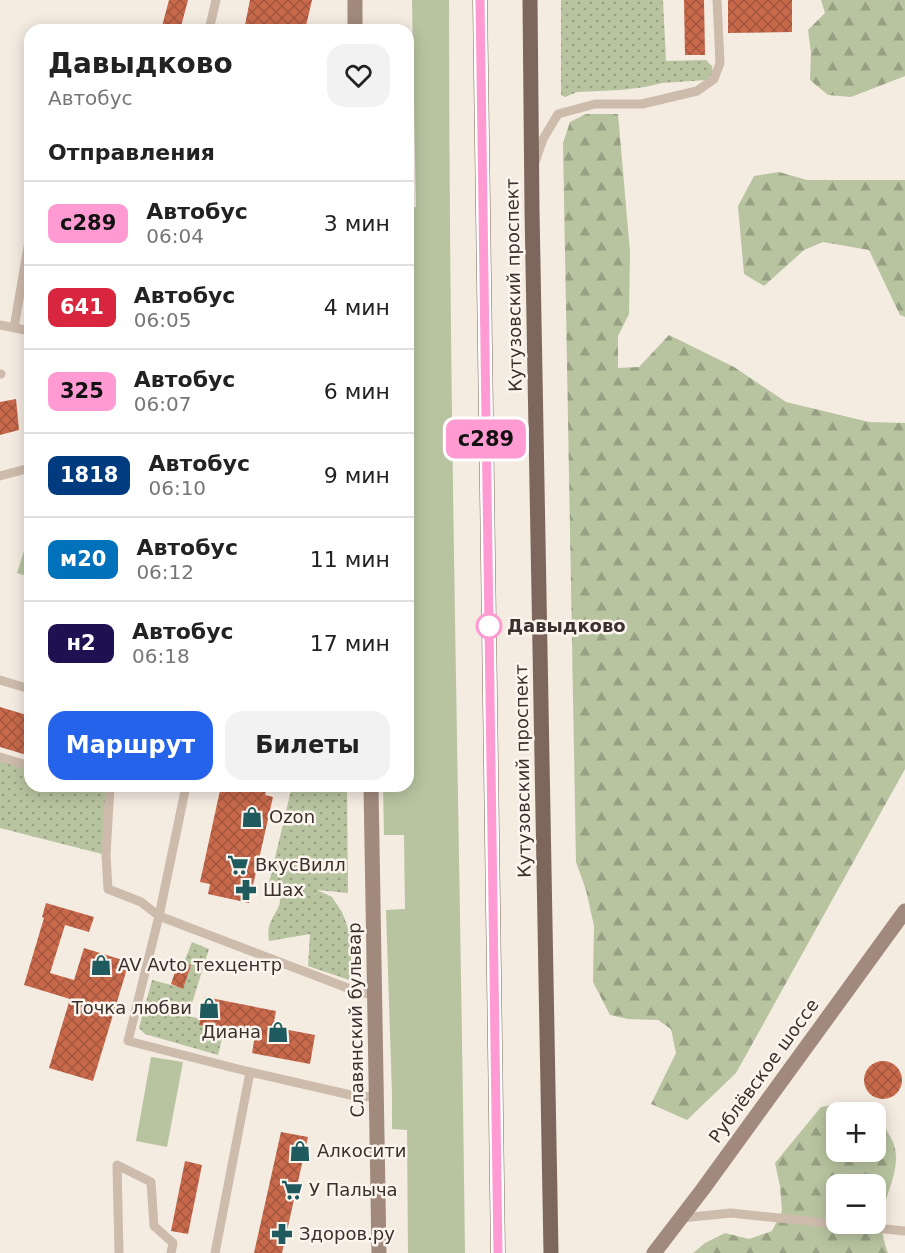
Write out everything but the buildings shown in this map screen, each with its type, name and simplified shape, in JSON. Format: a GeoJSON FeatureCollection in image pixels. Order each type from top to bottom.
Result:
{"type":"FeatureCollection","features":[{"type":"Feature","properties":{"kind":"main road","name":"Кутузовский проспект"},"geometry":{"type":"LineString","coordinates":[[480,0],[496,1248]]}},
{"type":"Feature","properties":{"kind":"main road","name":"Кутузовский проспект"},"geometry":{"type":"LineString","coordinates":[[530,0],[551,1253]]}},
{"type":"Feature","properties":{"kind":"street"},"geometry":{"type":"LineString","coordinates":[[355,0],[355,24]]}},
{"type":"Feature","properties":{"kind":"street","name":"Славянский бульвар"},"geometry":{"type":"LineString","coordinates":[[371,792],[379,1253]]}},
{"type":"Feature","properties":{"kind":"street","name":"Рублёвское шоссе"},"geometry":{"type":"LineString","coordinates":[[654,1253],[905,911]]}},
{"type":"Feature","properties":{"kind":"lane"},"geometry":{"type":"LineString","coordinates":[[210,24],[216,0]]}},
{"type":"Feature","properties":{"kind":"lane"},"geometry":{"type":"LineString","coordinates":[[532,172],[543,139],[558,114],[595,104],[642,105],[697,91],[714,78],[720,63],[717,0]]}},
{"type":"Feature","properties":{"kind":"lane"},"geometry":{"type":"LineString","coordinates":[[14,328],[24,271]]}},
{"type":"Feature","properties":{"kind":"lane"},"geometry":{"type":"LineString","coordinates":[[0,325],[24,330]]}},
{"type":"Feature","properties":{"kind":"lane"},"geometry":{"type":"LineString","coordinates":[[0,476],[24,470]]}},
{"type":"Feature","properties":{"kind":"lane"},"geometry":{"type":"LineString","coordinates":[[0,680],[24,687]]}},
{"type":"Feature","properties":{"kind":"lane"},"geometry":{"type":"LineString","coordinates":[[0,757],[24,764]]}},
{"type":"Feature","properties":{"kind":"lane"},"geometry":{"type":"LineString","coordinates":[[110,792],[106,855],[108,889],[141,902],[159,915],[353,990],[375,996]]}},
{"type":"Feature","properties":{"kind":"lane"},"geometry":{"type":"LineString","coordinates":[[185,792],[159,915],[128,1041],[355,1096],[377,1097]]}},
{"type":"Feature","properties":{"kind":"lane"},"geometry":{"type":"LineString","coordinates":[[215,1253],[250,1072]]}},
{"type":"Feature","properties":{"kind":"lane"},"geometry":{"type":"LineString","coordinates":[[119,1253],[117,1165],[151,1182],[154,1226],[173,1243],[171,1253]]}},
{"type":"Feature","properties":{"kind":"lane"},"geometry":{"type":"LineString","coordinates":[[681,1218],[731,1213],[905,1231]]}},
{"type":"Feature","properties":{"kind":"green space"},"geometry":{"type":"Polygon","coordinates":[[[412,0],[449,0],[449,157],[465,1253],[408,1253],[407,1130],[392,1129],[386,910],[405,909],[404,835],[384,835],[383,792],[414,792],[414,207],[416,207],[412,0]]]}},
{"type":"Feature","properties":{"kind":"green space"},"geometry":{"type":"Polygon","coordinates":[[[561,0],[663,0],[666,61],[706,60],[712,66],[713,73],[707,80],[662,83],[621,90],[577,92],[565,97],[561,95],[561,0]]]}},
{"type":"Feature","properties":{"kind":"green space"},"geometry":{"type":"Polygon","coordinates":[[[821,0],[905,0],[905,76],[851,97],[828,95],[810,80],[811,53],[808,30],[825,13],[821,0]]]}},
{"type":"Feature","properties":{"kind":"green space"},"geometry":{"type":"Polygon","coordinates":[[[586,114],[618,114],[630,252],[629,314],[618,336],[618,368],[639,367],[669,335],[734,367],[786,402],[869,422],[905,423],[905,769],[736,1073],[687,1120],[651,1104],[676,1053],[671,1029],[658,1020],[628,1019],[610,1015],[593,982],[594,926],[586,890],[576,862],[563,143],[570,122],[586,114]]]}},
{"type":"Feature","properties":{"kind":"green space"},"geometry":{"type":"Polygon","coordinates":[[[779,172],[807,180],[905,180],[905,317],[900,315],[869,250],[823,242],[804,250],[764,286],[744,274],[738,206],[754,176],[779,172]]]}},
{"type":"Feature","properties":{"kind":"green space"},"geometry":{"type":"Polygon","coordinates":[[[24,551],[24,575],[17,573],[24,551]]]}},
{"type":"Feature","properties":{"kind":"green space"},"geometry":{"type":"Polygon","coordinates":[[[0,757],[24,764],[24,792],[110,792],[106,855],[0,828],[0,757]]]}},
{"type":"Feature","properties":{"kind":"green space"},"geometry":{"type":"Polygon","coordinates":[[[291,792],[347,792],[348,893],[317,890],[332,897],[342,912],[350,933],[352,981],[308,966],[310,934],[269,941],[269,926],[279,907],[280,899],[268,887],[291,792]]]}},
{"type":"Feature","properties":{"kind":"green space"},"geometry":{"type":"Polygon","coordinates":[[[192,942],[209,949],[188,1016],[201,1019],[224,1030],[218,1055],[145,1034],[139,1028],[152,980],[183,988],[191,965],[184,962],[192,942]]]}},
{"type":"Feature","properties":{"kind":"green space"},"geometry":{"type":"Polygon","coordinates":[[[151,1057],[183,1062],[167,1147],[136,1141],[151,1057]]]}},
{"type":"Feature","properties":{"kind":"green space"},"geometry":{"type":"Polygon","coordinates":[[[826,1106],[826,1162],[886,1162],[886,1130],[895,1147],[896,1157],[886,1200],[886,1174],[826,1174],[826,1234],[883,1234],[888,1253],[693,1253],[705,1243],[725,1233],[749,1239],[772,1231],[782,1211],[775,1163],[821,1107],[826,1106]]]}},
{"type":"Feature","properties":{"kind":"bus line","name":"с289"},"geometry":{"type":"LineString","coordinates":[[480,0],[498,1253]]}},
{"type":"Feature","properties":{"kind":"place","name":"Давыдково"},"geometry":{"type":"Point","coordinates":[489,626]}},
{"type":"Feature","properties":{"kind":"place","name":"Ozon"},"geometry":{"type":"Point","coordinates":[252,817]}},
{"type":"Feature","properties":{"kind":"place","name":"ВкусВилл"},"geometry":{"type":"Point","coordinates":[238,865]}},
{"type":"Feature","properties":{"kind":"place","name":"Шах"},"geometry":{"type":"Point","coordinates":[246,890]}},
{"type":"Feature","properties":{"kind":"place","name":"AV Avto техцентр"},"geometry":{"type":"Point","coordinates":[101,965]}},
{"type":"Feature","properties":{"kind":"place","name":"Точка любви"},"geometry":{"type":"Point","coordinates":[209,1008]}},
{"type":"Feature","properties":{"kind":"place","name":"Диана"},"geometry":{"type":"Point","coordinates":[278,1032]}},
{"type":"Feature","properties":{"kind":"place","name":"Алкосити"},"geometry":{"type":"Point","coordinates":[300,1151]}},
{"type":"Feature","properties":{"kind":"place","name":"У Палыча"},"geometry":{"type":"Point","coordinates":[292,1190]}},
{"type":"Feature","properties":{"kind":"place","name":"Здоров.ру"},"geometry":{"type":"Point","coordinates":[282,1234]}}]}
